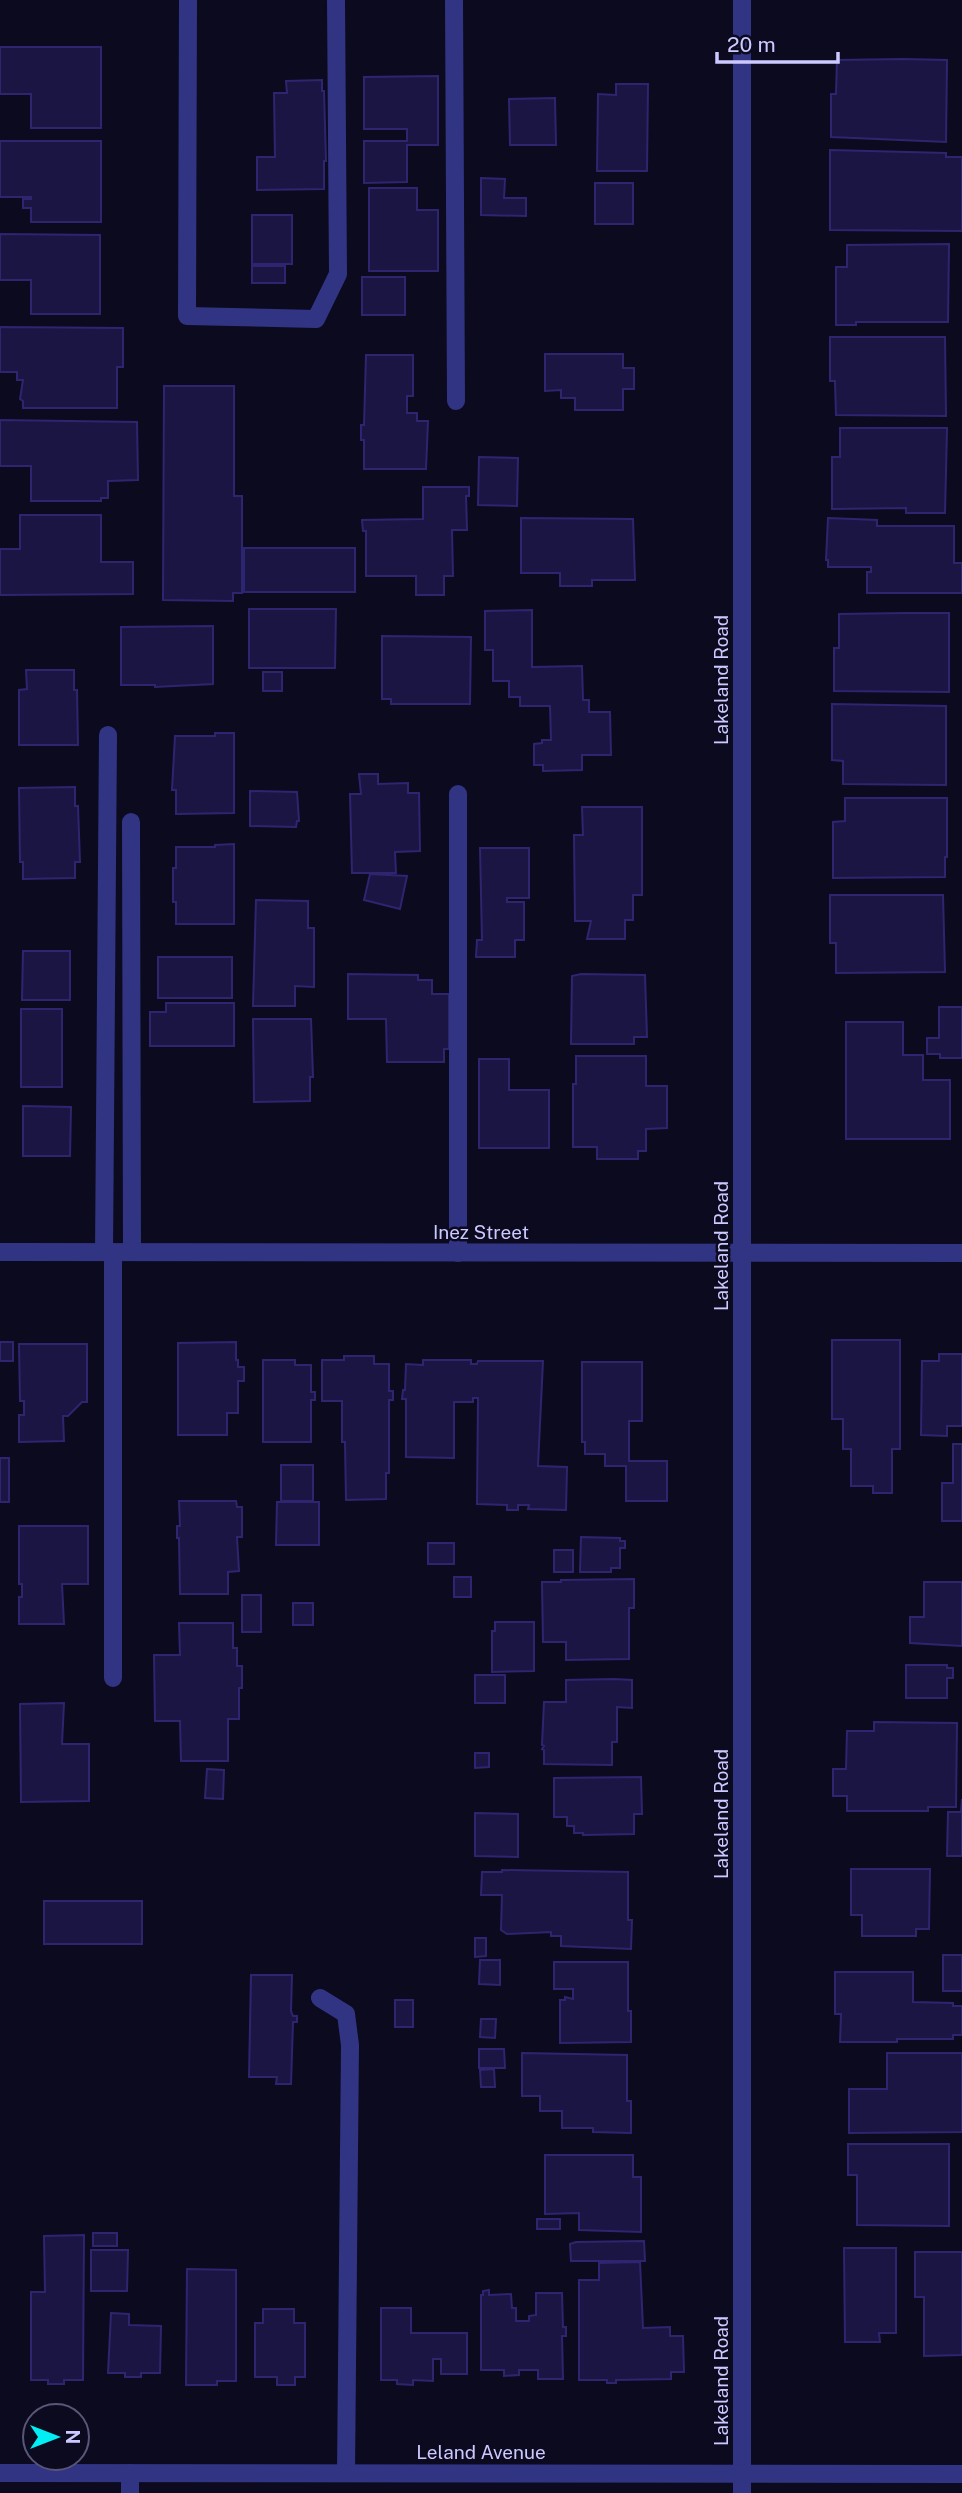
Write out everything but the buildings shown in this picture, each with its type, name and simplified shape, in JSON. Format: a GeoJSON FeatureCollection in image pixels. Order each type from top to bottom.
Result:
{"type":"FeatureCollection","features":[{"type":"Feature","properties":{"kind":"street"},"geometry":{"type":"LineString","coordinates":[[188,0],[187,316],[316,319],[338,274],[336,0]]}},
{"type":"Feature","properties":{"kind":"street"},"geometry":{"type":"LineString","coordinates":[[454,0],[456,401]]}},
{"type":"Feature","properties":{"kind":"street","name":"Lakeland Road"},"geometry":{"type":"LineString","coordinates":[[742,0],[742,2493]]}},
{"type":"Feature","properties":{"kind":"street"},"geometry":{"type":"LineString","coordinates":[[108,734],[113,1678]]}},
{"type":"Feature","properties":{"kind":"street"},"geometry":{"type":"LineString","coordinates":[[458,794],[458,1253]]}},
{"type":"Feature","properties":{"kind":"street"},"geometry":{"type":"LineString","coordinates":[[131,822],[132,1252]]}},
{"type":"Feature","properties":{"kind":"street","name":"Inez Street"},"geometry":{"type":"LineString","coordinates":[[0,1252],[962,1253]]}},
{"type":"Feature","properties":{"kind":"street"},"geometry":{"type":"LineString","coordinates":[[320,1998],[346,2014],[350,2045],[346,2473]]}},
{"type":"Feature","properties":{"kind":"street","name":"Leland Avenue"},"geometry":{"type":"LineString","coordinates":[[0,2473],[962,2474]]}},
{"type":"Feature","properties":{"kind":"street"},"geometry":{"type":"LineString","coordinates":[[130,2473],[130,2493]]}}]}
